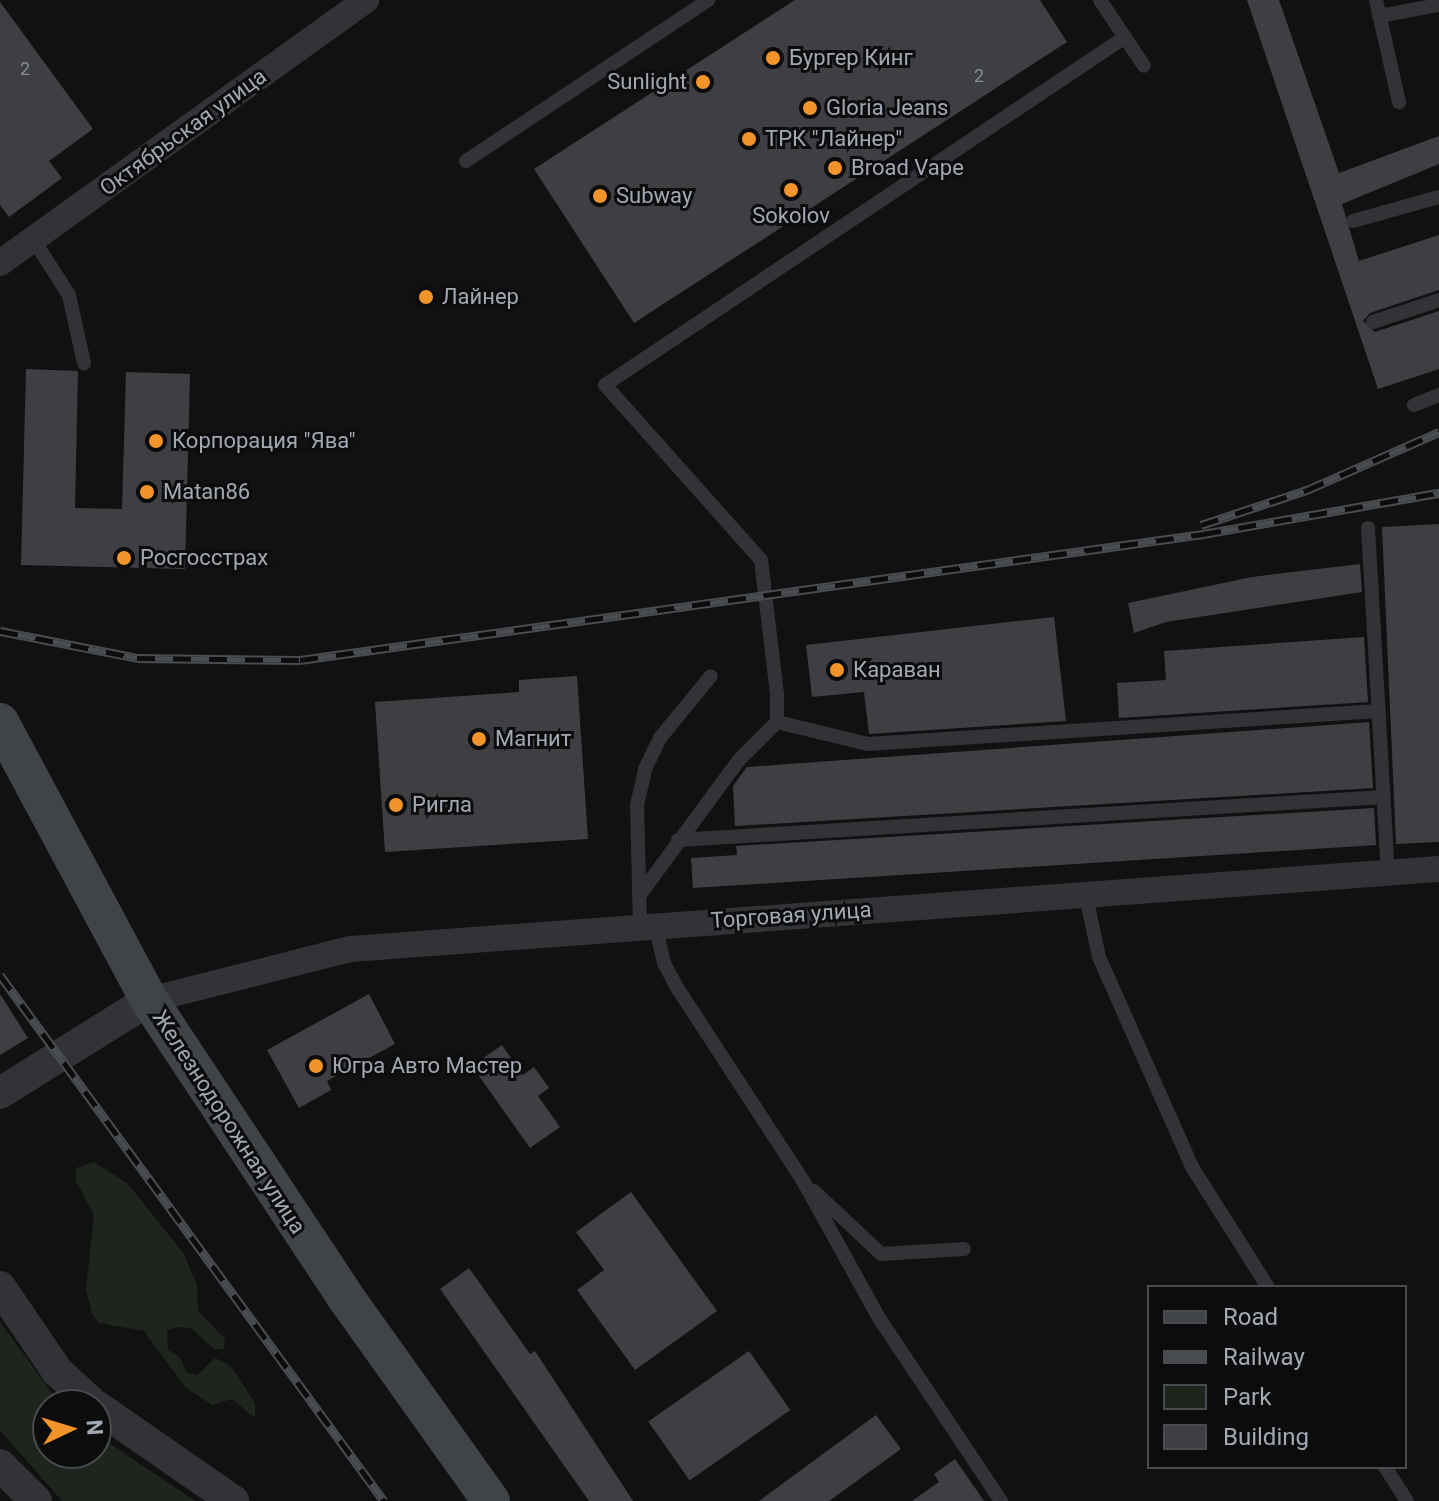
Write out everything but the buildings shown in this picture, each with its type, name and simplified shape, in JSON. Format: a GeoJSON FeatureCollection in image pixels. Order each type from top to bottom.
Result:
{"type":"FeatureCollection","features":[{"type":"Feature","properties":{"kind":"main road","name":"Железнодорожная улица"},"geometry":{"type":"LineString","coordinates":[[0,722],[149,1000],[344,1295],[491,1501]]}},
{"type":"Feature","properties":{"kind":"street","name":"Октябрьская улица"},"geometry":{"type":"LineString","coordinates":[[0,263],[366,0]]}},
{"type":"Feature","properties":{"kind":"street","name":"Торговая улица"},"geometry":{"type":"LineString","coordinates":[[149,1000],[351,949],[1439,869]]}},
{"type":"Feature","properties":{"kind":"street"},"geometry":{"type":"LineString","coordinates":[[0,1093],[149,1000]]}},
{"type":"Feature","properties":{"kind":"street"},"geometry":{"type":"LineString","coordinates":[[0,1287],[57,1371],[77,1389]]}},
{"type":"Feature","properties":{"kind":"street"},"geometry":{"type":"LineString","coordinates":[[112,1418],[233,1501]]}},
{"type":"Feature","properties":{"kind":"street"},"geometry":{"type":"LineString","coordinates":[[0,1465],[36,1501]]}},
{"type":"Feature","properties":{"kind":"lane"},"geometry":{"type":"LineString","coordinates":[[466,161],[708,0]]}},
{"type":"Feature","properties":{"kind":"lane"},"geometry":{"type":"LineString","coordinates":[[1100,0],[1144,66]]}},
{"type":"Feature","properties":{"kind":"lane"},"geometry":{"type":"LineString","coordinates":[[1376,0],[1399,102]]}},
{"type":"Feature","properties":{"kind":"lane"},"geometry":{"type":"LineString","coordinates":[[1379,16],[1439,5]]}},
{"type":"Feature","properties":{"kind":"lane"},"geometry":{"type":"LineString","coordinates":[[777,722],[761,560],[605,385],[1125,37]]}},
{"type":"Feature","properties":{"kind":"lane"},"geometry":{"type":"LineString","coordinates":[[1353,221],[1439,197]]}},
{"type":"Feature","properties":{"kind":"lane"},"geometry":{"type":"LineString","coordinates":[[33,239],[69,295],[84,363]]}},
{"type":"Feature","properties":{"kind":"lane"},"geometry":{"type":"LineString","coordinates":[[1373,322],[1439,300]]}},
{"type":"Feature","properties":{"kind":"lane"},"geometry":{"type":"LineString","coordinates":[[1414,405],[1439,395]]}},
{"type":"Feature","properties":{"kind":"lane"},"geometry":{"type":"LineString","coordinates":[[1368,528],[1388,873]]}},
{"type":"Feature","properties":{"kind":"lane"},"geometry":{"type":"LineString","coordinates":[[711,676],[660,738],[645,769],[637,805],[639,896],[648,925],[678,989],[802,1179],[879,1318],[1001,1501]]}},
{"type":"Feature","properties":{"kind":"lane"},"geometry":{"type":"LineString","coordinates":[[777,722],[868,744],[1379,711]]}},
{"type":"Feature","properties":{"kind":"lane"},"geometry":{"type":"LineString","coordinates":[[639,896],[738,761],[777,722]]}},
{"type":"Feature","properties":{"kind":"lane"},"geometry":{"type":"LineString","coordinates":[[678,840],[1384,797]]}},
{"type":"Feature","properties":{"kind":"lane"},"geometry":{"type":"LineString","coordinates":[[1086,896],[1099,957],[1192,1167],[1267,1285]]}},
{"type":"Feature","properties":{"kind":"lane"},"geometry":{"type":"LineString","coordinates":[[802,1179],[881,1254],[964,1249]]}},
{"type":"Feature","properties":{"kind":"lane"},"geometry":{"type":"LineString","coordinates":[[1386,1469],[1407,1501]]}},
{"type":"Feature","properties":{"kind":"green space"},"geometry":{"type":"Polygon","coordinates":[[[94,1162],[128,1184],[184,1254],[197,1285],[198,1311],[225,1339],[224,1349],[214,1349],[191,1328],[179,1327],[167,1330],[168,1350],[180,1357],[186,1372],[197,1375],[215,1358],[231,1366],[255,1403],[255,1418],[232,1399],[212,1405],[185,1387],[144,1331],[99,1323],[92,1314],[86,1289],[94,1215],[76,1181],[76,1168],[94,1162]]]}},
{"type":"Feature","properties":{"kind":"green space"},"geometry":{"type":"Polygon","coordinates":[[[0,1322],[49,1389],[32,1389],[32,1467],[0,1430],[0,1322]]]}},
{"type":"Feature","properties":{"kind":"green space"},"geometry":{"type":"Polygon","coordinates":[[[112,1445],[195,1501],[62,1501],[34,1469],[112,1469],[112,1445]]]}},
{"type":"Feature","properties":{"kind":"railway"},"geometry":{"type":"LineString","coordinates":[[1201,525],[1307,490],[1439,432]]}},
{"type":"Feature","properties":{"kind":"railway"},"geometry":{"type":"LineString","coordinates":[[0,631],[137,658],[300,660],[1203,534],[1439,493]]}},
{"type":"Feature","properties":{"kind":"railway"},"geometry":{"type":"LineString","coordinates":[[0,975],[384,1501]]}},
{"type":"Feature","properties":{"kind":"place","name":"Бургер Кинг"},"geometry":{"type":"Point","coordinates":[773,58]}},
{"type":"Feature","properties":{"kind":"place","name":"Sunlight"},"geometry":{"type":"Point","coordinates":[703,82]}},
{"type":"Feature","properties":{"kind":"place","name":"Gloria Jeans"},"geometry":{"type":"Point","coordinates":[810,108]}},
{"type":"Feature","properties":{"kind":"place","name":"ТРК \"Лайнер\""},"geometry":{"type":"Point","coordinates":[749,139]}},
{"type":"Feature","properties":{"kind":"place","name":"Broad Vape"},"geometry":{"type":"Point","coordinates":[835,168]}},
{"type":"Feature","properties":{"kind":"place","name":"Sokolov"},"geometry":{"type":"Point","coordinates":[791,190]}},
{"type":"Feature","properties":{"kind":"place","name":"Subway"},"geometry":{"type":"Point","coordinates":[600,196]}},
{"type":"Feature","properties":{"kind":"place","name":"Лайнер"},"geometry":{"type":"Point","coordinates":[426,297]}},
{"type":"Feature","properties":{"kind":"place","name":"Корпорация \"Ява\""},"geometry":{"type":"Point","coordinates":[156,441]}},
{"type":"Feature","properties":{"kind":"place","name":"Matan86"},"geometry":{"type":"Point","coordinates":[147,492]}},
{"type":"Feature","properties":{"kind":"place","name":"Росгосстрах"},"geometry":{"type":"Point","coordinates":[124,558]}},
{"type":"Feature","properties":{"kind":"place","name":"Караван"},"geometry":{"type":"Point","coordinates":[837,670]}},
{"type":"Feature","properties":{"kind":"place","name":"Магнит"},"geometry":{"type":"Point","coordinates":[479,739]}},
{"type":"Feature","properties":{"kind":"place","name":"Ригла"},"geometry":{"type":"Point","coordinates":[396,805]}},
{"type":"Feature","properties":{"kind":"place","name":"Югра Авто Мастер"},"geometry":{"type":"Point","coordinates":[316,1066]}}]}
